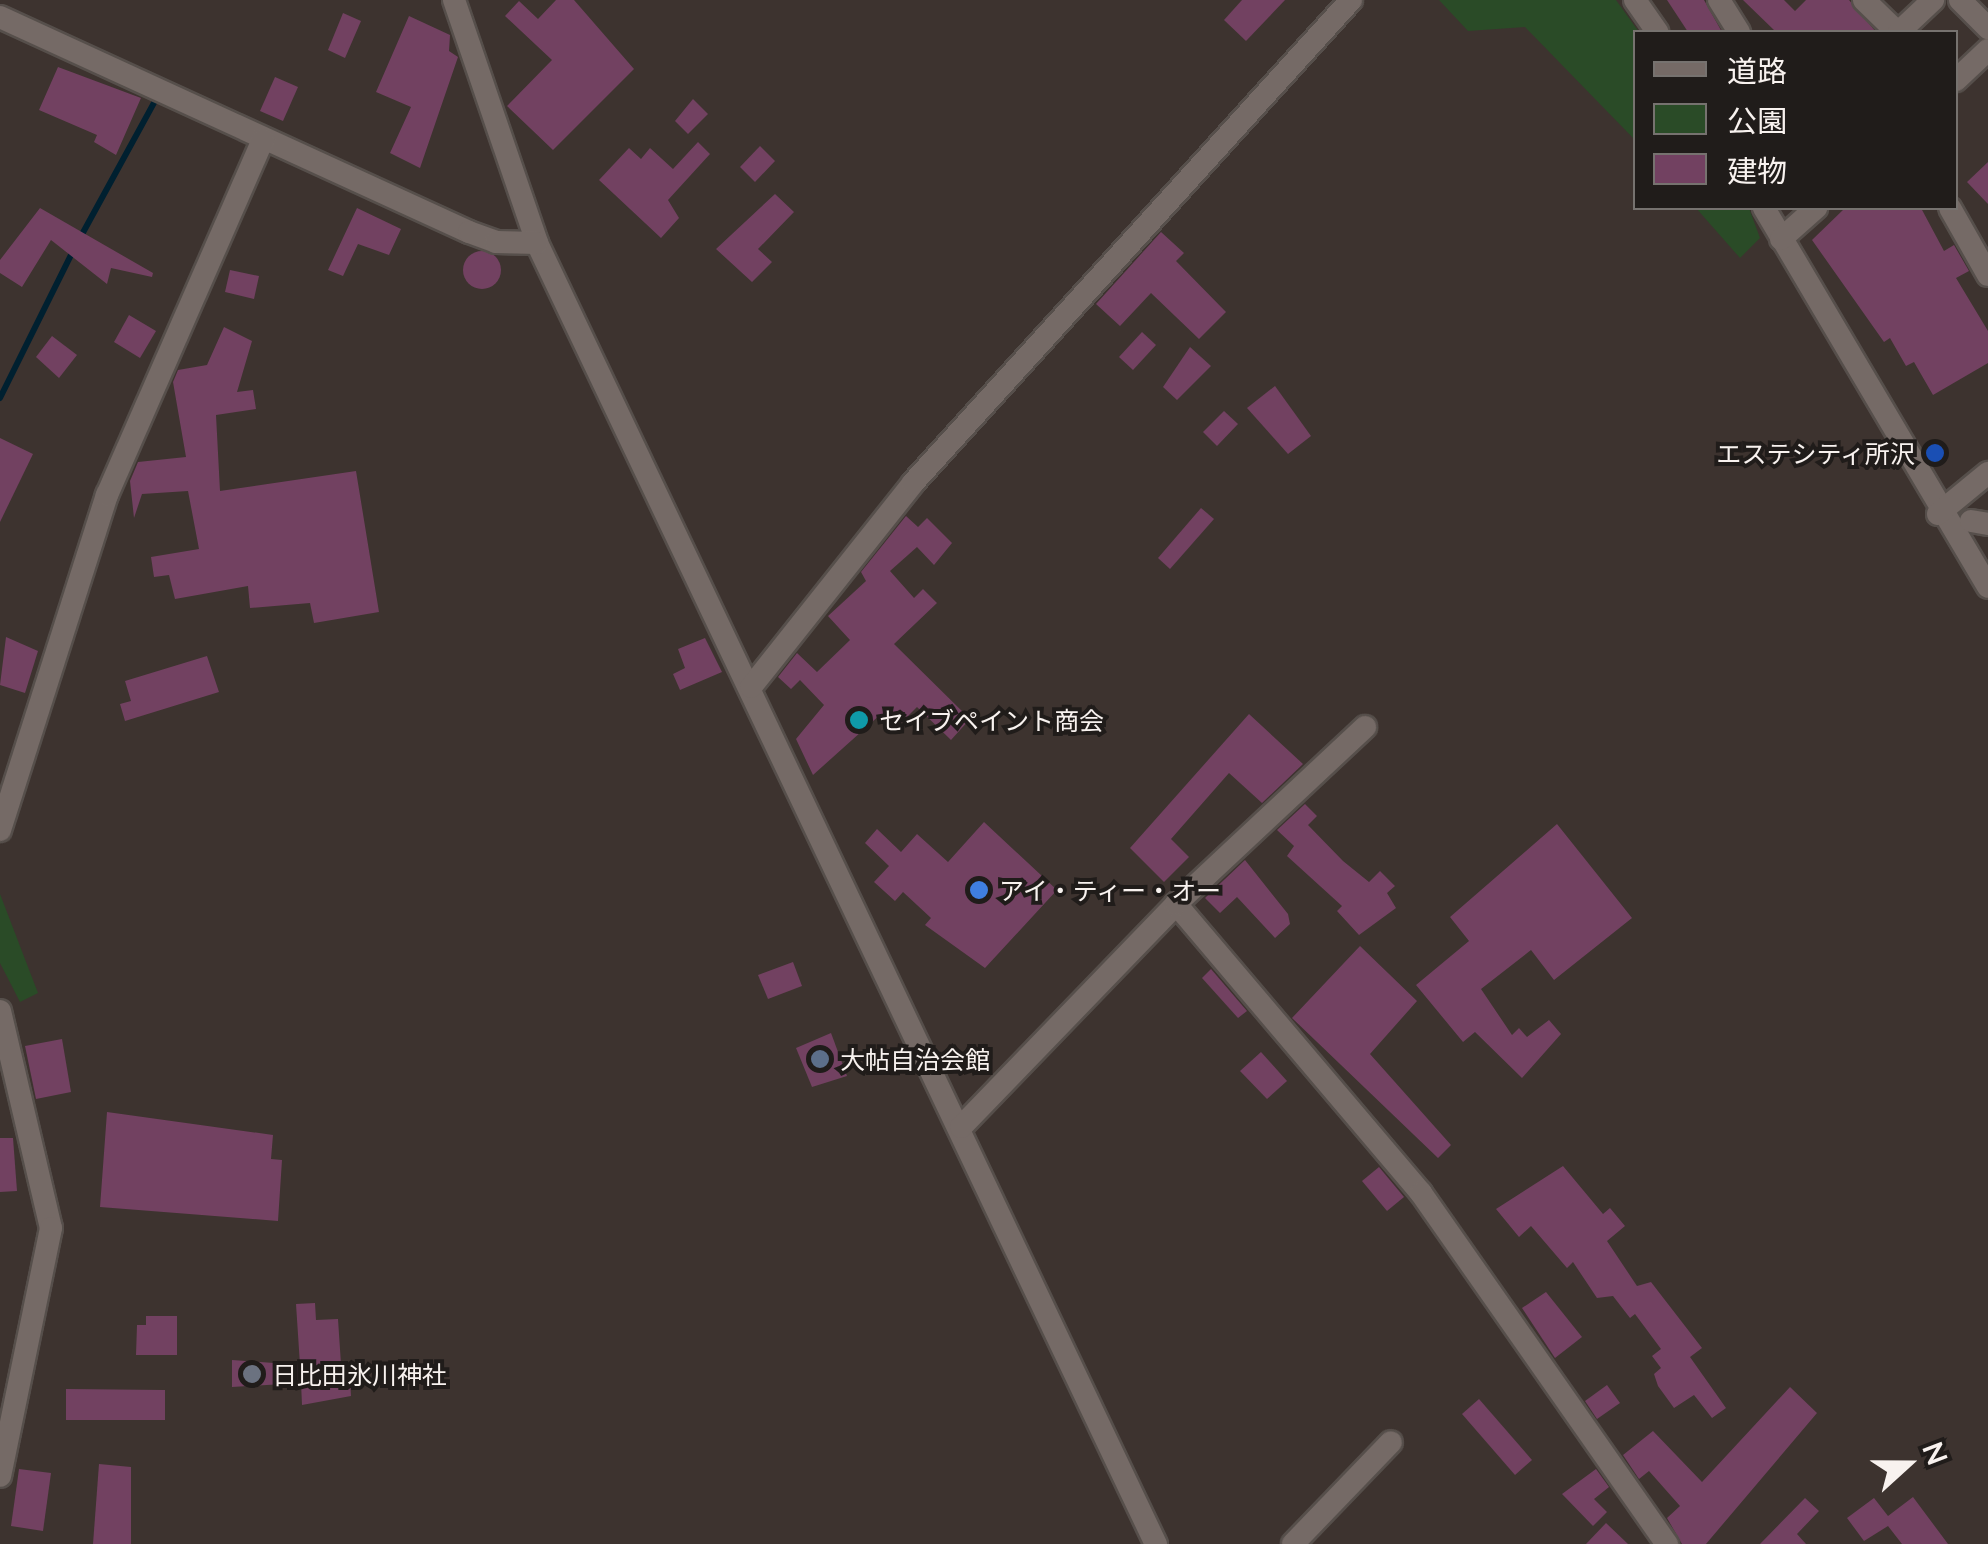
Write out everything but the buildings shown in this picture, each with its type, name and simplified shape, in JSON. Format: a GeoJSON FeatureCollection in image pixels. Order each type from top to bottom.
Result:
{"type":"FeatureCollection","features":[{"type":"Feature","properties":{"kind":"street"},"geometry":{"type":"LineString","coordinates":[[454,0],[537,243],[961,1127],[1156,1544]]}},
{"type":"Feature","properties":{"kind":"street"},"geometry":{"type":"LineString","coordinates":[[751,688],[913,483],[1351,0]]}},
{"type":"Feature","properties":{"kind":"street"},"geometry":{"type":"LineString","coordinates":[[1636,0],[1656,30]]}},
{"type":"Feature","properties":{"kind":"street"},"geometry":{"type":"LineString","coordinates":[[1719,0],[1738,30]]}},
{"type":"Feature","properties":{"kind":"street"},"geometry":{"type":"LineString","coordinates":[[1864,0],[1896,30]]}},
{"type":"Feature","properties":{"kind":"street"},"geometry":{"type":"LineString","coordinates":[[1900,30],[1934,0]]}},
{"type":"Feature","properties":{"kind":"street"},"geometry":{"type":"LineString","coordinates":[[1960,0],[1988,28]]}},
{"type":"Feature","properties":{"kind":"street"},"geometry":{"type":"LineString","coordinates":[[0,17],[496,242],[537,243]]}},
{"type":"Feature","properties":{"kind":"street"},"geometry":{"type":"LineString","coordinates":[[1958,78],[1988,50]]}},
{"type":"Feature","properties":{"kind":"street"},"geometry":{"type":"LineString","coordinates":[[0,830],[108,495],[264,140]]}},
{"type":"Feature","properties":{"kind":"street"},"geometry":{"type":"LineString","coordinates":[[1765,210],[1938,514],[1988,587]]}},
{"type":"Feature","properties":{"kind":"street"},"geometry":{"type":"LineString","coordinates":[[1781,239],[1814,210]]}},
{"type":"Feature","properties":{"kind":"street"},"geometry":{"type":"LineString","coordinates":[[1951,210],[1987,269]]}},
{"type":"Feature","properties":{"kind":"street"},"geometry":{"type":"LineString","coordinates":[[1938,514],[1988,473]]}},
{"type":"Feature","properties":{"kind":"street"},"geometry":{"type":"LineString","coordinates":[[961,1127],[1176,904],[1366,727]]}},
{"type":"Feature","properties":{"kind":"street"},"geometry":{"type":"LineString","coordinates":[[1176,904],[1421,1193],[1667,1544]]}},
{"type":"Feature","properties":{"kind":"street"},"geometry":{"type":"LineString","coordinates":[[0,1011],[51,1228],[0,1476]]}},
{"type":"Feature","properties":{"kind":"street"},"geometry":{"type":"LineString","coordinates":[[1294,1544],[1390,1442]]}},
{"type":"Feature","properties":{"kind":"green space"},"geometry":{"type":"Polygon","coordinates":[[[1439,0],[1616,0],[1638,30],[1633,30],[1633,138],[1525,27],[1468,31],[1439,0]]]}},
{"type":"Feature","properties":{"kind":"green space"},"geometry":{"type":"Polygon","coordinates":[[[1698,210],[1750,210],[1760,238],[1740,258],[1698,210]]]}},
{"type":"Feature","properties":{"kind":"green space"},"geometry":{"type":"Polygon","coordinates":[[[0,894],[38,993],[20,1002],[0,963],[0,894]]]}},
{"type":"Feature","properties":{"kind":"waterway"},"geometry":{"type":"LineString","coordinates":[[80,238],[154,103]]}},
{"type":"Feature","properties":{"kind":"waterway"},"geometry":{"type":"LineString","coordinates":[[0,398],[74,249]]}},
{"type":"Feature","properties":{"kind":"place","name":"エステシティ所沢"},"geometry":{"type":"Point","coordinates":[1935,453]}},
{"type":"Feature","properties":{"kind":"place","name":"セイブペイント商会"},"geometry":{"type":"Point","coordinates":[859,720]}},
{"type":"Feature","properties":{"kind":"place","name":"アイ・ティー・オー"},"geometry":{"type":"Point","coordinates":[979,890]}},
{"type":"Feature","properties":{"kind":"place","name":"大帖自治会館"},"geometry":{"type":"Point","coordinates":[820,1059]}},
{"type":"Feature","properties":{"kind":"place","name":"日比田氷川神社"},"geometry":{"type":"Point","coordinates":[252,1374]}}]}
